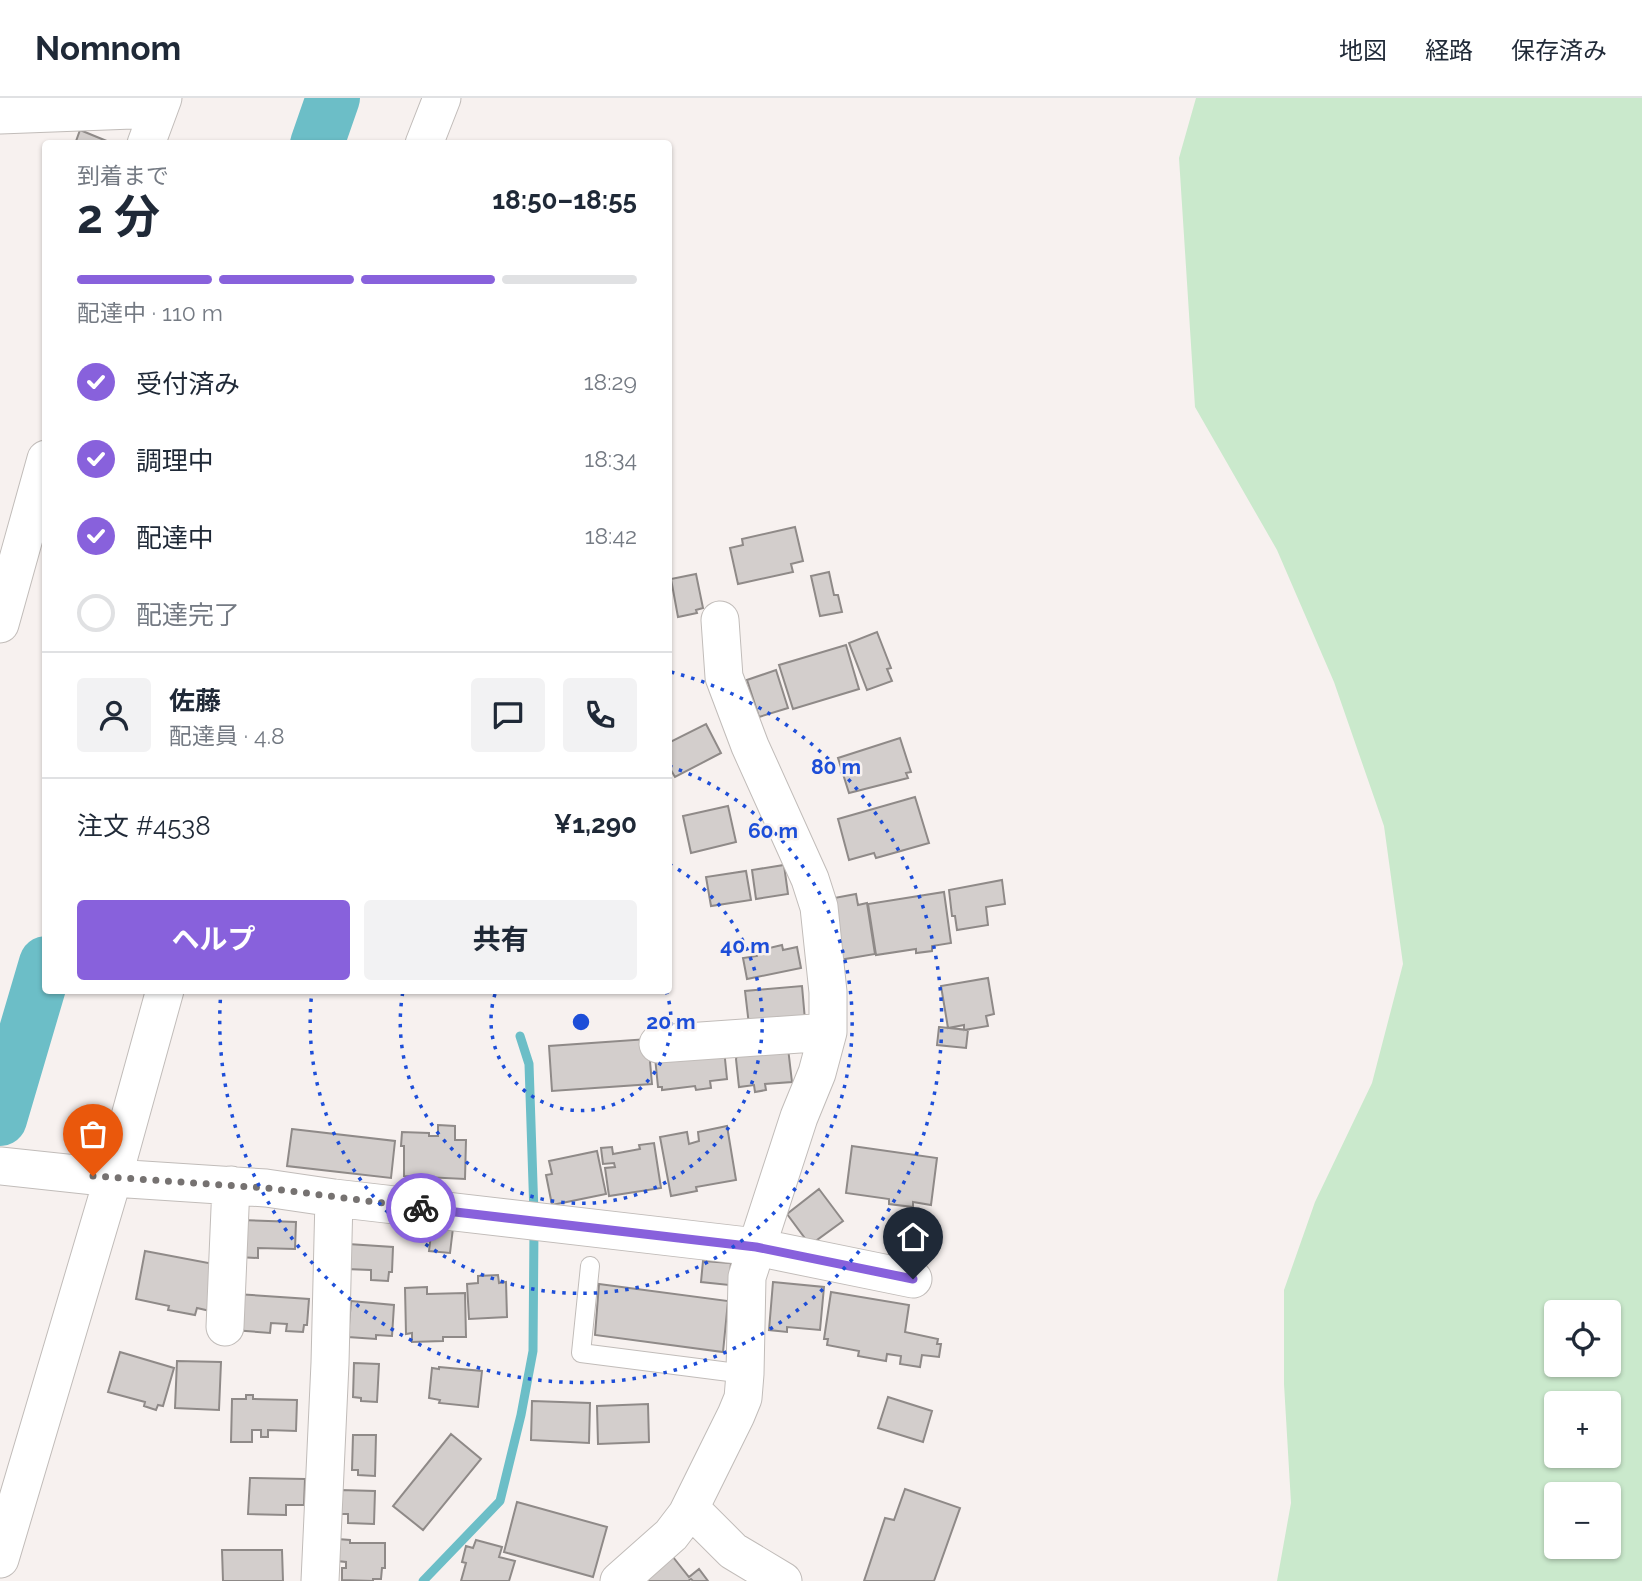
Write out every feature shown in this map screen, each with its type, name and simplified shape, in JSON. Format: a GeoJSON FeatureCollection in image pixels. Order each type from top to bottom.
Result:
{"type":"FeatureCollection","features":[{"type":"Feature","properties":{"kind":"street"},"geometry":{"type":"LineString","coordinates":[[426,140],[442,98]]}},
{"type":"Feature","properties":{"kind":"street"},"geometry":{"type":"LineString","coordinates":[[0,115],[161,103],[147,140]]}},
{"type":"Feature","properties":{"kind":"street"},"geometry":{"type":"LineString","coordinates":[[0,624],[42,473]]}},
{"type":"Feature","properties":{"kind":"street"},"geometry":{"type":"LineString","coordinates":[[619,1581],[671,1535],[690,1508],[743,1398],[747,1277],[799,1118],[817,1073],[828,1032],[828,992],[819,907],[810,879],[750,746],[724,677],[720,620]]}},
{"type":"Feature","properties":{"kind":"street"},"geometry":{"type":"LineString","coordinates":[[0,1559],[103,1177],[164,994]]}},
{"type":"Feature","properties":{"kind":"street"},"geometry":{"type":"LineString","coordinates":[[659,1044],[828,1032]]}},
{"type":"Feature","properties":{"kind":"street"},"geometry":{"type":"LineString","coordinates":[[0,1166],[103,1177],[267,1188],[756,1247],[913,1279]]}},
{"type":"Feature","properties":{"kind":"street"},"geometry":{"type":"LineString","coordinates":[[225,1327],[232,1185]]}},
{"type":"Feature","properties":{"kind":"street"},"geometry":{"type":"LineString","coordinates":[[320,1581],[334,1198]]}},
{"type":"Feature","properties":{"kind":"street"},"geometry":{"type":"LineString","coordinates":[[690,1508],[711,1532],[733,1551],[783,1581]]}},
{"type":"Feature","properties":{"kind":"lane"},"geometry":{"type":"LineString","coordinates":[[590,1266],[581,1353],[745,1374]]}},
{"type":"Feature","properties":{"kind":"green space"},"geometry":{"type":"Polygon","coordinates":[[[1196,98],[1642,98],[1642,1581],[1277,1581],[1291,1503],[1284,1384],[1284,1290],[1315,1202],[1372,1083],[1403,964],[1384,826],[1334,682],[1277,550],[1195,407],[1179,158],[1196,98]]]}},
{"type":"Feature","properties":{"kind":"building"},"geometry":{"type":"Polygon","coordinates":[[[80,130],[104,140],[76,140],[80,130]]]}},
{"type":"Feature","properties":{"kind":"building"},"geometry":{"type":"Polygon","coordinates":[[[795,527],[803,561],[791,564],[793,572],[738,584],[730,548],[743,545],[742,539],[795,527]]]}},
{"type":"Feature","properties":{"kind":"building"},"geometry":{"type":"Polygon","coordinates":[[[829,572],[834,595],[838,595],[842,612],[820,616],[811,576],[829,572]]]}},
{"type":"Feature","properties":{"kind":"building"},"geometry":{"type":"Polygon","coordinates":[[[696,574],[703,608],[696,610],[697,613],[678,617],[672,579],[696,574]]]}},
{"type":"Feature","properties":{"kind":"building"},"geometry":{"type":"Polygon","coordinates":[[[877,632],[891,668],[887,669],[892,681],[867,690],[849,643],[877,632]]]}},
{"type":"Feature","properties":{"kind":"building"},"geometry":{"type":"Polygon","coordinates":[[[846,645],[859,689],[793,709],[779,665],[846,645]]]}},
{"type":"Feature","properties":{"kind":"building"},"geometry":{"type":"Polygon","coordinates":[[[776,670],[788,708],[759,717],[747,680],[776,670]]]}},
{"type":"Feature","properties":{"kind":"building"},"geometry":{"type":"Polygon","coordinates":[[[706,724],[721,753],[675,777],[672,772],[672,741],[706,724]]]}},
{"type":"Feature","properties":{"kind":"building"},"geometry":{"type":"Polygon","coordinates":[[[900,738],[911,772],[906,773],[908,778],[849,793],[838,758],[900,738]]]}},
{"type":"Feature","properties":{"kind":"building"},"geometry":{"type":"Polygon","coordinates":[[[915,797],[929,843],[876,858],[874,853],[849,860],[838,819],[915,797]]]}},
{"type":"Feature","properties":{"kind":"building"},"geometry":{"type":"Polygon","coordinates":[[[728,806],[736,842],[691,853],[683,816],[728,806]]]}},
{"type":"Feature","properties":{"kind":"building"},"geometry":{"type":"Polygon","coordinates":[[[784,865],[788,894],[756,899],[752,870],[784,865]]]}},
{"type":"Feature","properties":{"kind":"building"},"geometry":{"type":"Polygon","coordinates":[[[746,871],[751,900],[711,906],[706,877],[746,871]]]}},
{"type":"Feature","properties":{"kind":"building"},"geometry":{"type":"Polygon","coordinates":[[[1002,880],[1005,904],[986,907],[988,925],[957,930],[955,916],[952,916],[949,890],[1002,880]]]}},
{"type":"Feature","properties":{"kind":"building"},"geometry":{"type":"Polygon","coordinates":[[[944,892],[951,943],[932,946],[932,951],[916,953],[916,949],[876,955],[868,904],[944,892]]]}},
{"type":"Feature","properties":{"kind":"building"},"geometry":{"type":"Polygon","coordinates":[[[856,894],[858,905],[867,903],[875,954],[839,960],[829,899],[856,894]]]}},
{"type":"Feature","properties":{"kind":"building"},"geometry":{"type":"Polygon","coordinates":[[[782,945],[783,950],[797,947],[801,968],[747,979],[743,958],[757,956],[757,951],[782,945]]]}},
{"type":"Feature","properties":{"kind":"building"},"geometry":{"type":"Polygon","coordinates":[[[988,978],[994,1014],[986,1016],[988,1026],[964,1030],[964,1025],[948,1028],[941,986],[988,978]]]}},
{"type":"Feature","properties":{"kind":"building"},"geometry":{"type":"Polygon","coordinates":[[[802,986],[805,1020],[749,1025],[745,991],[802,986]]]}},
{"type":"Feature","properties":{"kind":"building"},"geometry":{"type":"Polygon","coordinates":[[[939,1027],[968,1030],[966,1048],[937,1045],[939,1027]]]}},
{"type":"Feature","properties":{"kind":"building"},"geometry":{"type":"Polygon","coordinates":[[[648,1039],[652,1084],[552,1091],[549,1046],[648,1039]]]}},
{"type":"Feature","properties":{"kind":"building"},"geometry":{"type":"Polygon","coordinates":[[[788,1048],[792,1082],[765,1084],[766,1090],[755,1092],[754,1085],[739,1087],[736,1059],[738,1052],[788,1048]]]}},
{"type":"Feature","properties":{"kind":"building"},"geometry":{"type":"Polygon","coordinates":[[[724,1049],[727,1079],[710,1081],[711,1088],[696,1090],[695,1086],[662,1090],[662,1087],[658,1087],[655,1057],[724,1049]]]}},
{"type":"Feature","properties":{"kind":"building"},"geometry":{"type":"Polygon","coordinates":[[[438,1125],[455,1126],[455,1140],[466,1140],[465,1179],[404,1176],[402,1132],[438,1136],[438,1125]]]}},
{"type":"Feature","properties":{"kind":"building"},"geometry":{"type":"Polygon","coordinates":[[[727,1126],[736,1180],[696,1187],[697,1191],[671,1196],[660,1137],[687,1132],[689,1144],[699,1141],[698,1132],[727,1126]]]}},
{"type":"Feature","properties":{"kind":"building"},"geometry":{"type":"Polygon","coordinates":[[[292,1129],[395,1141],[391,1178],[287,1166],[292,1129]]]}},
{"type":"Feature","properties":{"kind":"building"},"geometry":{"type":"Polygon","coordinates":[[[654,1143],[661,1188],[609,1196],[605,1168],[615,1167],[614,1163],[603,1164],[601,1148],[612,1147],[613,1154],[640,1149],[639,1145],[654,1143]]]}},
{"type":"Feature","properties":{"kind":"building"},"geometry":{"type":"Polygon","coordinates":[[[852,1146],[937,1158],[931,1205],[913,1202],[913,1207],[889,1204],[889,1199],[846,1193],[852,1146]]]}},
{"type":"Feature","properties":{"kind":"building"},"geometry":{"type":"Polygon","coordinates":[[[597,1151],[606,1194],[552,1205],[546,1175],[552,1174],[549,1161],[597,1151]]]}},
{"type":"Feature","properties":{"kind":"building"},"geometry":{"type":"Polygon","coordinates":[[[819,1189],[843,1221],[810,1245],[787,1214],[819,1189]]]}},
{"type":"Feature","properties":{"kind":"building"},"geometry":{"type":"Polygon","coordinates":[[[239,1220],[296,1222],[295,1249],[258,1248],[258,1258],[238,1257],[239,1220]]]}},
{"type":"Feature","properties":{"kind":"building"},"geometry":{"type":"Polygon","coordinates":[[[432,1226],[453,1228],[450,1253],[429,1251],[432,1226]]]}},
{"type":"Feature","properties":{"kind":"building"},"geometry":{"type":"Polygon","coordinates":[[[348,1244],[393,1247],[392,1272],[389,1272],[388,1281],[371,1280],[371,1270],[346,1269],[348,1244]]]}},
{"type":"Feature","properties":{"kind":"building"},"geometry":{"type":"Polygon","coordinates":[[[145,1251],[219,1265],[210,1311],[197,1308],[195,1315],[168,1310],[169,1306],[136,1299],[145,1251]]]}},
{"type":"Feature","properties":{"kind":"building"},"geometry":{"type":"Polygon","coordinates":[[[703,1261],[731,1263],[729,1285],[701,1282],[703,1261]]]}},
{"type":"Feature","properties":{"kind":"building"},"geometry":{"type":"Polygon","coordinates":[[[498,1275],[499,1283],[506,1282],[507,1317],[469,1319],[467,1284],[478,1283],[478,1276],[498,1275]]]}},
{"type":"Feature","properties":{"kind":"building"},"geometry":{"type":"Polygon","coordinates":[[[773,1282],[824,1287],[820,1330],[787,1327],[787,1332],[769,1330],[773,1282]]]}},
{"type":"Feature","properties":{"kind":"building"},"geometry":{"type":"Polygon","coordinates":[[[599,1284],[728,1301],[723,1352],[595,1335],[599,1284]]]}},
{"type":"Feature","properties":{"kind":"building"},"geometry":{"type":"Polygon","coordinates":[[[427,1287],[427,1294],[465,1293],[466,1337],[443,1337],[443,1341],[412,1342],[412,1333],[406,1334],[405,1288],[427,1287]]]}},
{"type":"Feature","properties":{"kind":"building"},"geometry":{"type":"Polygon","coordinates":[[[831,1292],[909,1305],[905,1332],[938,1339],[937,1344],[941,1344],[939,1357],[922,1355],[920,1367],[900,1364],[901,1356],[887,1354],[886,1361],[858,1356],[859,1351],[827,1345],[828,1339],[824,1339],[831,1292]]]}},
{"type":"Feature","properties":{"kind":"building"},"geometry":{"type":"Polygon","coordinates":[[[236,1294],[309,1299],[307,1325],[304,1325],[303,1332],[286,1331],[287,1324],[271,1323],[270,1333],[233,1330],[236,1294]]]}},
{"type":"Feature","properties":{"kind":"building"},"geometry":{"type":"Polygon","coordinates":[[[351,1301],[394,1305],[392,1336],[376,1335],[376,1339],[348,1337],[351,1301]]]}},
{"type":"Feature","properties":{"kind":"building"},"geometry":{"type":"Polygon","coordinates":[[[120,1352],[174,1368],[163,1406],[158,1405],[156,1410],[144,1406],[145,1402],[108,1392],[120,1352]]]}},
{"type":"Feature","properties":{"kind":"building"},"geometry":{"type":"Polygon","coordinates":[[[177,1361],[221,1362],[219,1410],[175,1408],[177,1361]]]}},
{"type":"Feature","properties":{"kind":"building"},"geometry":{"type":"Polygon","coordinates":[[[354,1363],[379,1364],[377,1402],[361,1401],[361,1398],[353,1397],[354,1363]]]}},
{"type":"Feature","properties":{"kind":"building"},"geometry":{"type":"Polygon","coordinates":[[[432,1368],[482,1371],[478,1407],[439,1403],[440,1400],[429,1398],[432,1368]]]}},
{"type":"Feature","properties":{"kind":"building"},"geometry":{"type":"Polygon","coordinates":[[[246,1395],[253,1395],[253,1399],[297,1400],[296,1431],[268,1430],[268,1437],[261,1437],[261,1430],[252,1430],[252,1442],[231,1442],[232,1399],[246,1399],[246,1395]]]}},
{"type":"Feature","properties":{"kind":"building"},"geometry":{"type":"Polygon","coordinates":[[[888,1397],[932,1411],[923,1442],[878,1428],[888,1397]]]}},
{"type":"Feature","properties":{"kind":"building"},"geometry":{"type":"Polygon","coordinates":[[[532,1401],[590,1403],[589,1443],[531,1440],[532,1401]]]}},
{"type":"Feature","properties":{"kind":"building"},"geometry":{"type":"Polygon","coordinates":[[[648,1404],[649,1442],[598,1444],[597,1406],[648,1404]]]}},
{"type":"Feature","properties":{"kind":"building"},"geometry":{"type":"Polygon","coordinates":[[[451,1434],[481,1459],[423,1530],[393,1506],[451,1434]]]}},
{"type":"Feature","properties":{"kind":"building"},"geometry":{"type":"Polygon","coordinates":[[[353,1435],[376,1435],[375,1476],[358,1475],[358,1470],[352,1470],[353,1435]]]}},
{"type":"Feature","properties":{"kind":"building"},"geometry":{"type":"Polygon","coordinates":[[[250,1478],[305,1479],[304,1505],[286,1505],[286,1515],[248,1514],[250,1478]]]}},
{"type":"Feature","properties":{"kind":"building"},"geometry":{"type":"Polygon","coordinates":[[[905,1489],[960,1508],[934,1581],[864,1581],[885,1518],[894,1520],[905,1489]]]}},
{"type":"Feature","properties":{"kind":"building"},"geometry":{"type":"Polygon","coordinates":[[[340,1490],[375,1491],[374,1524],[348,1523],[348,1514],[340,1514],[340,1490]]]}},
{"type":"Feature","properties":{"kind":"building"},"geometry":{"type":"Polygon","coordinates":[[[517,1502],[607,1527],[593,1577],[504,1552],[517,1502]]]}},
{"type":"Feature","properties":{"kind":"building"},"geometry":{"type":"Polygon","coordinates":[[[337,1539],[350,1540],[350,1543],[385,1543],[385,1568],[382,1568],[381,1579],[342,1580],[342,1568],[346,1568],[346,1562],[337,1561],[337,1539]]]}},
{"type":"Feature","properties":{"kind":"building"},"geometry":{"type":"Polygon","coordinates":[[[476,1540],[502,1547],[499,1557],[515,1561],[509,1581],[461,1581],[466,1563],[462,1562],[466,1546],[473,1548],[476,1540]]]}},
{"type":"Feature","properties":{"kind":"building"},"geometry":{"type":"Polygon","coordinates":[[[222,1550],[282,1550],[283,1581],[223,1581],[222,1550]]]}},
{"type":"Feature","properties":{"kind":"building"},"geometry":{"type":"Polygon","coordinates":[[[673,1557],[689,1577],[699,1569],[708,1581],[645,1581],[673,1557]]]}},
{"type":"Feature","properties":{"kind":"waterway"},"geometry":{"type":"LineString","coordinates":[[318,140],[333,98]]}},
{"type":"Feature","properties":{"kind":"waterway"},"geometry":{"type":"LineString","coordinates":[[0,1119],[42,977]]}},
{"type":"Feature","properties":{"kind":"waterway"},"geometry":{"type":"LineString","coordinates":[[520,1036],[529,1064],[534,1214]]}},
{"type":"Feature","properties":{"kind":"waterway"},"geometry":{"type":"LineString","coordinates":[[423,1581],[500,1501],[533,1351],[534,1228]]}},
{"type":"Feature","properties":{"kind":"way so far"},"geometry":{"type":"LineString","coordinates":[[93,1176],[267,1188],[421,1208]]}},
{"type":"Feature","properties":{"kind":"route"},"geometry":{"type":"LineString","coordinates":[[421,1208],[756,1247],[913,1279]]}}]}
